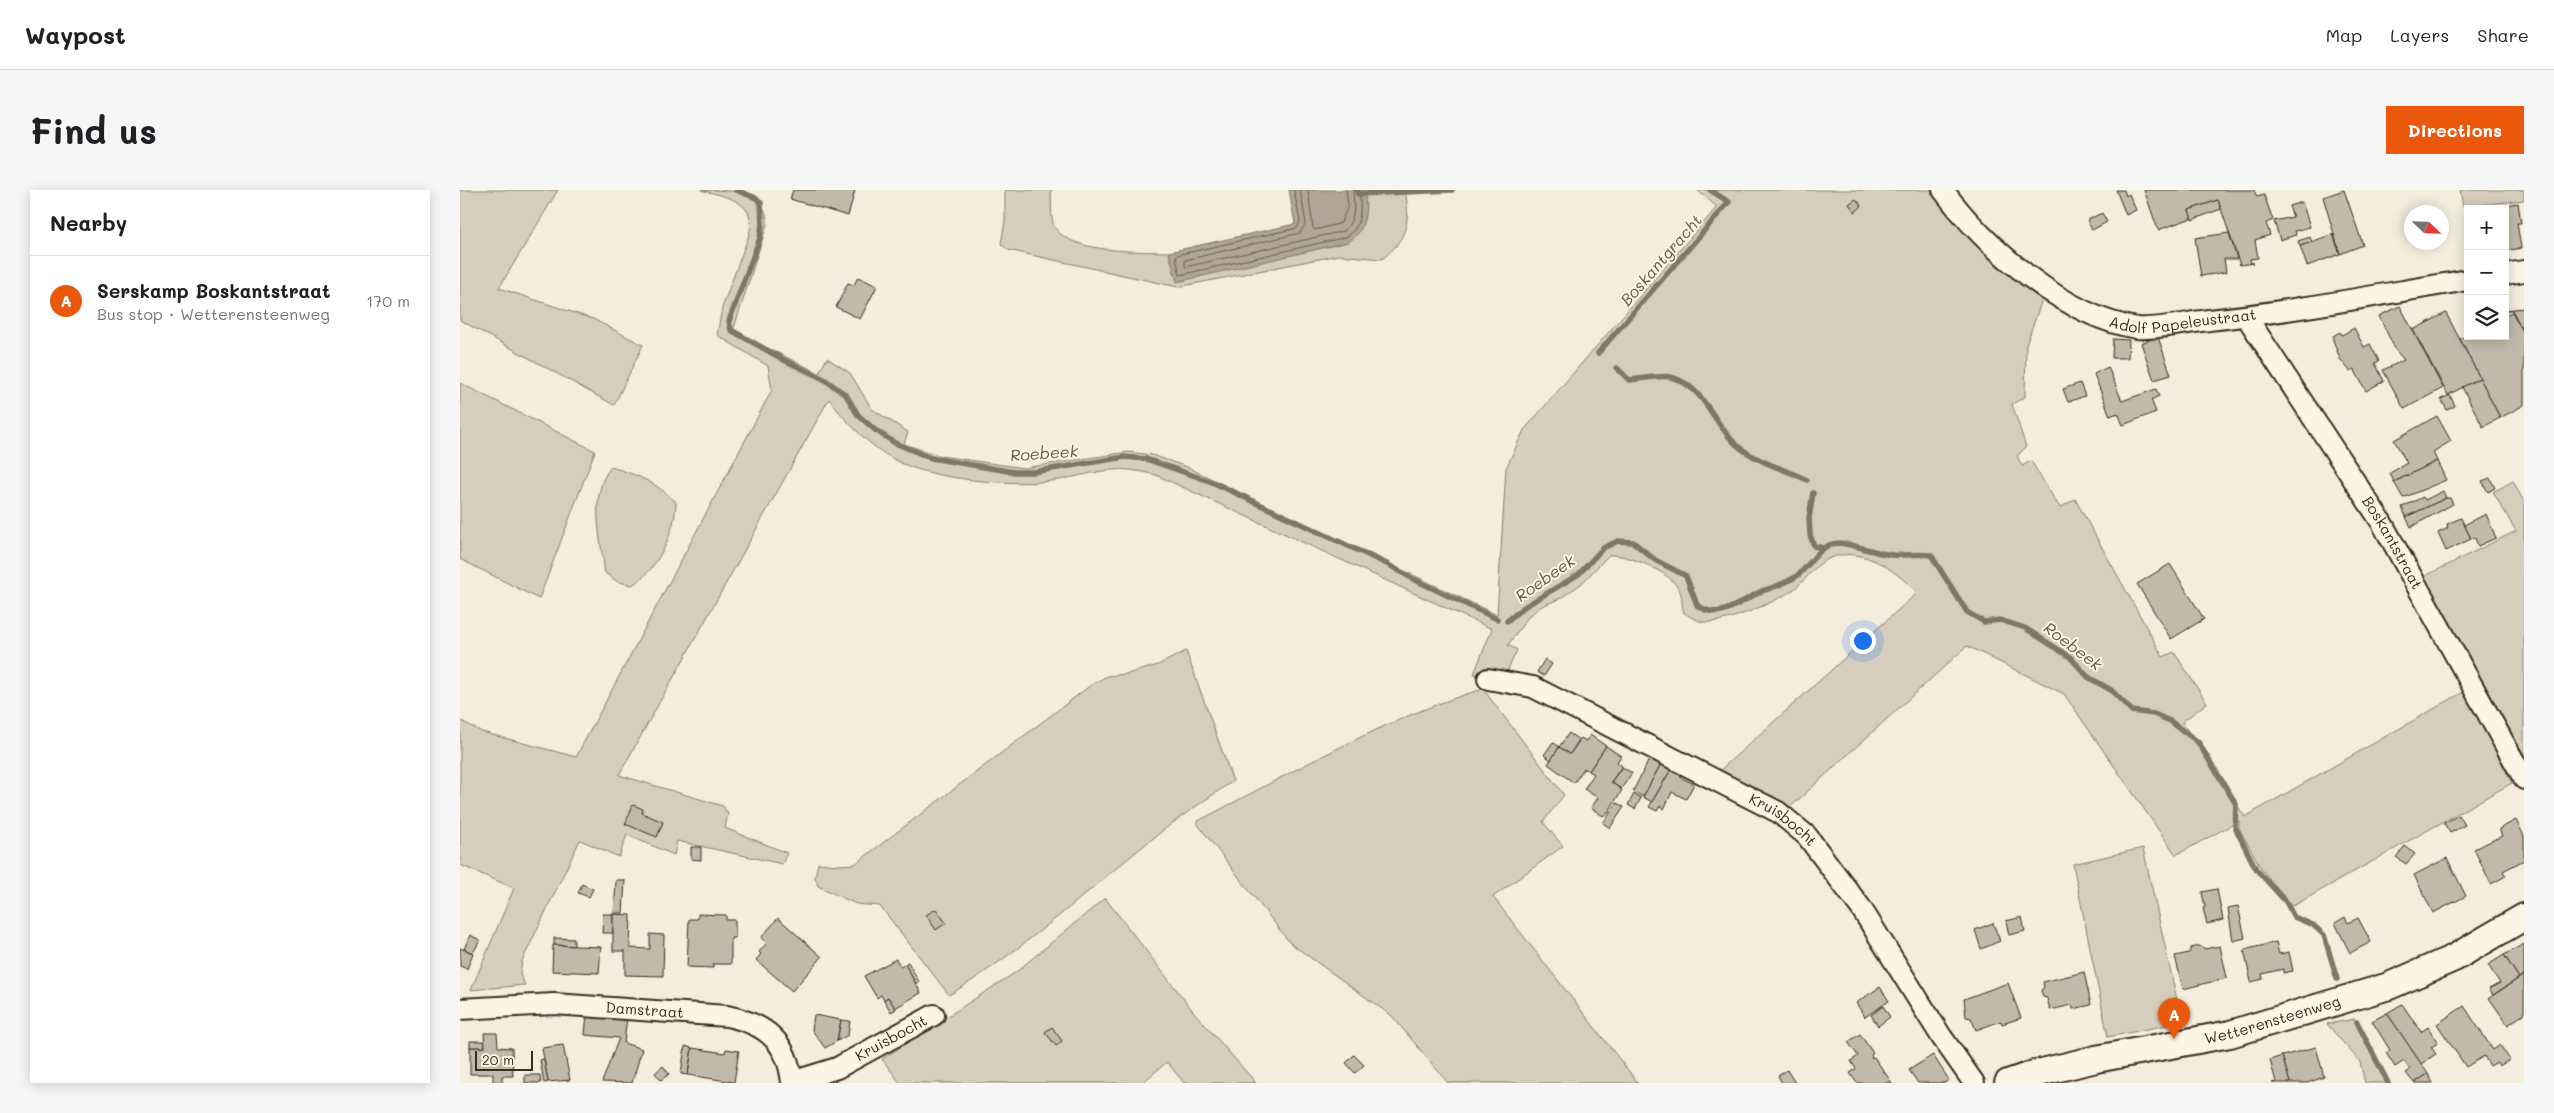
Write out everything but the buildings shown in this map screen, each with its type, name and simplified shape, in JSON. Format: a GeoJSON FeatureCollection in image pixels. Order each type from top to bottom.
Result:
{"type":"FeatureCollection","features":[{"type":"Feature","properties":{"kind":"street","name":"Adolf Papeleustraat"},"geometry":{"type":"LineString","coordinates":[[1943,190],[1976,230],[2012,264],[2042,286],[2074,304],[2115,323],[2139,328],[2246,316],[2464,281]]}},
{"type":"Feature","properties":{"kind":"street"},"geometry":{"type":"LineString","coordinates":[[2509,273],[2524,271]]}},
{"type":"Feature","properties":{"kind":"street","name":"Boskantstraat"},"geometry":{"type":"LineString","coordinates":[[2246,316],[2382,523],[2524,779]]}},
{"type":"Feature","properties":{"kind":"street","name":"Kruisbocht"},"geometry":{"type":"LineString","coordinates":[[1488,679],[1533,687],[1778,812],[1807,836],[1861,908],[1941,1036],[1974,1083]]}},
{"type":"Feature","properties":{"kind":"street","name":"Wetterensteenweg"},"geometry":{"type":"LineString","coordinates":[[2008,1083],[2034,1074],[2096,1059],[2230,1034],[2389,986],[2454,958],[2524,917]]}},
{"type":"Feature","properties":{"kind":"street","name":"Damstraat"},"geometry":{"type":"LineString","coordinates":[[460,1008],[554,1004],[727,1016],[747,1020],[773,1036],[788,1060],[792,1083]]}},
{"type":"Feature","properties":{"kind":"street","name":"Kruisbocht"},"geometry":{"type":"LineString","coordinates":[[792,1083],[837,1068],[934,1015]]}},
{"type":"Feature","properties":{"kind":"shaded area"},"geometry":{"type":"Polygon","coordinates":[[[460,190],[558,190],[499,288],[593,319],[643,345],[614,405],[460,320],[460,190]]]}},
{"type":"Feature","properties":{"kind":"shaded area"},"geometry":{"type":"Polygon","coordinates":[[[701,190],[746,194],[762,205],[766,213],[767,225],[733,331],[819,373],[827,358],[850,373],[872,409],[908,432],[904,444],[941,456],[1024,468],[1128,452],[1152,455],[1187,467],[1497,615],[1506,468],[1524,430],[1717,207],[1697,190],[1933,190],[1944,206],[1970,234],[2043,297],[2026,345],[2025,397],[2012,404],[2026,447],[2017,456],[2022,466],[2031,461],[2060,508],[2075,499],[2163,657],[2174,652],[2207,703],[2182,722],[2245,817],[2465,691],[2512,783],[2293,906],[2262,870],[2239,828],[2239,821],[2176,855],[2064,694],[1967,646],[1787,810],[1718,772],[1917,593],[1898,575],[1875,561],[1863,556],[1837,556],[1824,561],[1793,590],[1775,600],[1725,620],[1702,622],[1684,613],[1680,591],[1668,577],[1638,561],[1617,555],[1609,555],[1581,584],[1561,598],[1540,607],[1528,617],[1508,645],[1517,650],[1505,676],[1474,674],[1492,629],[1156,475],[1120,469],[1100,471],[1061,480],[1015,483],[949,477],[910,467],[885,454],[850,425],[829,399],[619,775],[723,806],[728,814],[725,828],[787,853],[782,864],[677,841],[674,855],[627,835],[619,857],[580,840],[522,961],[520,974],[525,985],[471,990],[514,888],[460,865],[460,720],[482,732],[576,757],[772,390],[768,366],[717,335],[722,308],[749,235],[751,224],[749,215],[738,202],[701,190]]]}},
{"type":"Feature","properties":{"kind":"shaded area"},"geometry":{"type":"Polygon","coordinates":[[[1005,190],[1051,190],[1053,224],[1064,236],[1076,243],[1091,247],[1125,251],[1169,252],[1177,282],[1363,190],[1405,190],[1407,220],[1402,237],[1382,259],[1339,255],[1178,287],[1008,250],[1001,244],[1005,221],[1005,190]]]}},
{"type":"Feature","properties":{"kind":"shaded area"},"geometry":{"type":"Polygon","coordinates":[[[2460,190],[2524,190],[2524,200],[2464,205],[2463,207],[2460,190]]]}},
{"type":"Feature","properties":{"kind":"shaded area"},"geometry":{"type":"Polygon","coordinates":[[[460,383],[595,451],[539,599],[460,559],[460,383]]]}},
{"type":"Feature","properties":{"kind":"shaded area"},"geometry":{"type":"Polygon","coordinates":[[[611,467],[646,480],[669,495],[676,502],[673,525],[663,549],[649,570],[632,585],[618,582],[605,573],[599,533],[598,504],[604,478],[611,467]]]}},
{"type":"Feature","properties":{"kind":"shaded area"},"geometry":{"type":"Polygon","coordinates":[[[2513,481],[2524,502],[2524,755],[2423,577],[2516,531],[2493,492],[2513,481]]]}},
{"type":"Feature","properties":{"kind":"shaded area"},"geometry":{"type":"Polygon","coordinates":[[[1186,651],[1233,781],[1174,822],[1036,934],[979,976],[949,995],[880,906],[856,904],[818,886],[815,877],[818,863],[855,864],[1091,685],[1107,676],[1127,674],[1158,665],[1186,651]]]}},
{"type":"Feature","properties":{"kind":"shaded area"},"geometry":{"type":"Polygon","coordinates":[[[1483,689],[1564,795],[1543,822],[1563,846],[1493,897],[1638,1083],[1448,1083],[1392,1016],[1290,943],[1196,822],[1373,731],[1409,715],[1483,689]]]}},
{"type":"Feature","properties":{"kind":"shaded area"},"geometry":{"type":"Polygon","coordinates":[[[2143,848],[2182,1022],[2108,1037],[2073,864],[2143,848]]]}},
{"type":"Feature","properties":{"kind":"shaded area"},"geometry":{"type":"Polygon","coordinates":[[[1105,898],[1193,1011],[1256,1083],[1184,1083],[1167,1062],[1142,1083],[900,1083],[882,1059],[1016,972],[1105,898]]]}},
{"type":"Feature","properties":{"kind":"shaded area"},"geometry":{"type":"Polygon","coordinates":[[[2355,1019],[2389,1083],[2365,1083],[2360,1062],[2327,1024],[2355,1019]]]}},
{"type":"Feature","properties":{"kind":"water"},"geometry":{"type":"Polygon","coordinates":[[[1289,190],[1364,190],[1366,204],[1364,219],[1359,232],[1348,242],[1177,282],[1169,252],[1295,224],[1289,190]]]}},
{"type":"Feature","properties":{"kind":"waterway","name":"Roebeek"},"geometry":{"type":"LineString","coordinates":[[736,190],[756,198],[761,203],[762,225],[760,238],[729,321],[731,330],[786,361],[824,379],[846,395],[858,415],[875,430],[895,443],[931,458],[1014,472],[1033,472],[1125,457],[1146,459],[1212,482],[1389,565],[1411,578],[1497,619]]}},
{"type":"Feature","properties":{"kind":"waterway","name":"Boskantgracht"},"geometry":{"type":"LineString","coordinates":[[1357,190],[1358,194],[1452,190]]}},
{"type":"Feature","properties":{"kind":"waterway","name":"Boskantgracht"},"geometry":{"type":"LineString","coordinates":[[1598,353],[1729,202],[1710,190]]}},
{"type":"Feature","properties":{"kind":"waterway","name":"Boskantgracht"},"geometry":{"type":"LineString","coordinates":[[1617,368],[1629,380],[1671,377],[1683,382],[1701,398],[1722,428],[1738,446],[1762,461],[1807,480]]}},
{"type":"Feature","properties":{"kind":"waterway","name":"Boskantgracht"},"geometry":{"type":"LineString","coordinates":[[1813,493],[1809,518],[1810,535],[1814,546],[1823,548]]}},
{"type":"Feature","properties":{"kind":"waterway","name":"Roebeek"},"geometry":{"type":"LineString","coordinates":[[1507,621],[1524,607],[1579,574],[1603,548],[1618,541],[1633,542],[1655,560],[1686,576],[1697,605],[1714,612],[1730,608],[1762,591],[1780,585],[1797,576],[1820,551],[1831,544],[1843,543],[1893,555],[1931,555],[1967,612],[1984,622],[2000,620],[2025,628],[2070,657],[2088,677],[2111,690],[2132,711],[2154,714],[2170,721],[2198,742],[2236,804],[2235,827],[2256,869],[2286,902],[2294,917],[2313,925],[2324,935],[2337,979]]}},
{"type":"Feature","properties":{"kind":"waterway","name":"Roebeek"},"geometry":{"type":"LineString","coordinates":[[2357,1022],[2388,1083]]}},
{"type":"Feature","properties":{"kind":"place","name":"Serskamp Boskantstraat"},"geometry":{"type":"Point","coordinates":[2174,1039]}}]}
